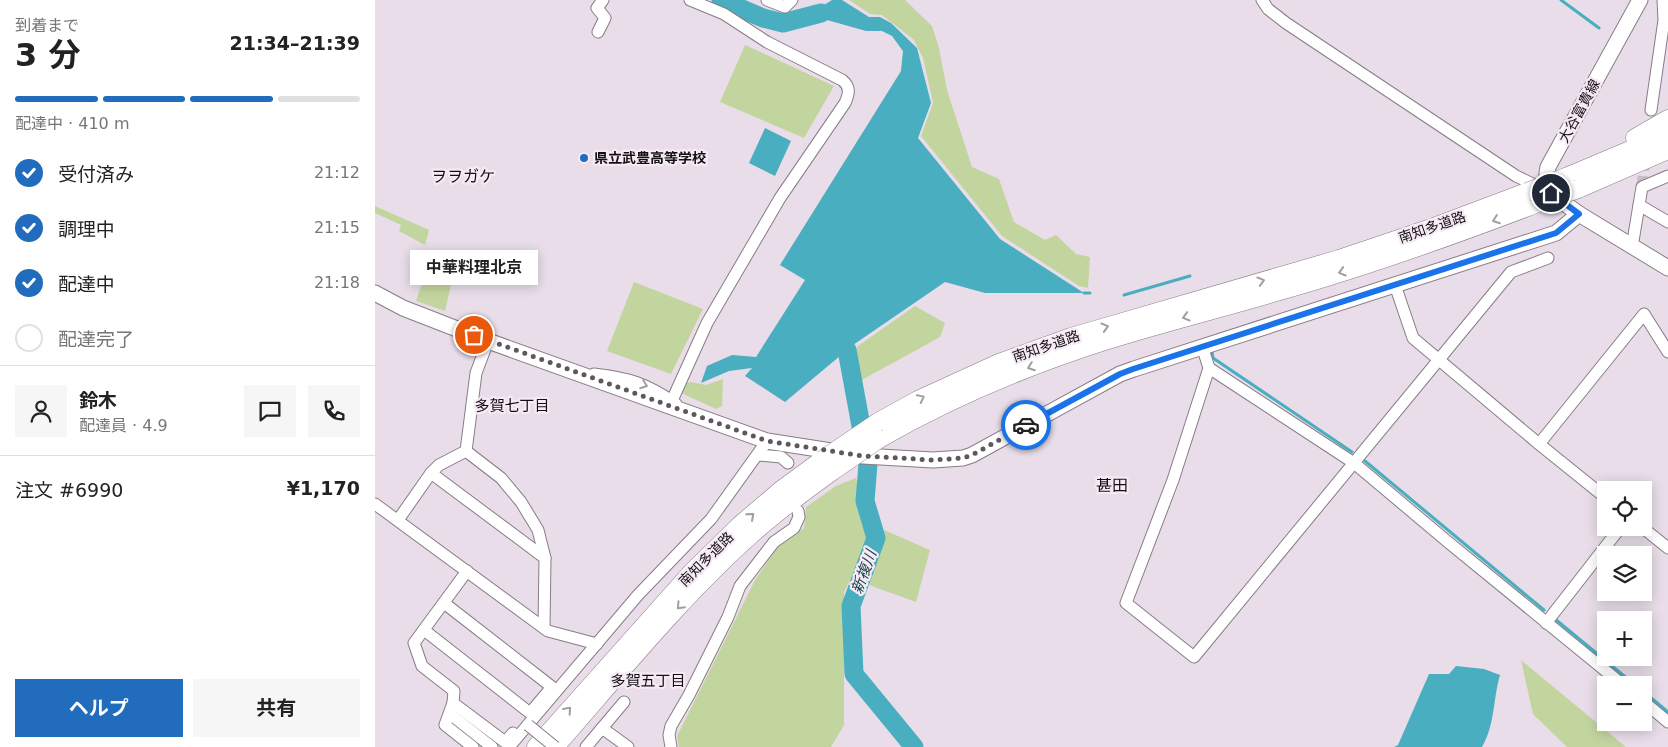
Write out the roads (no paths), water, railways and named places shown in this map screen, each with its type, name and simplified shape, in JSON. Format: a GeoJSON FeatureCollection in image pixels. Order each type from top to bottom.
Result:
{"type":"FeatureCollection","features":[{"type":"Feature","properties":{"kind":"highway"},"geometry":{"type":"LineString","coordinates":[[1574,180],[1580,164],[1668,119]]}},
{"type":"Feature","properties":{"kind":"highway","name":"南知多道路"},"geometry":{"type":"LineString","coordinates":[[536,747],[692,572],[741,525],[781,490],[879,439],[918,400],[999,363],[1071,337],[1339,259],[1434,227],[1540,196],[1668,134]]}},
{"type":"Feature","properties":{"kind":"highway","name":"南知多道路"},"geometry":{"type":"LineString","coordinates":[[1574,180],[1626,169],[1668,150]]}},
{"type":"Feature","properties":{"kind":"highway"},"geometry":{"type":"LineString","coordinates":[[1626,169],[1653,165],[1668,158]]}},
{"type":"Feature","properties":{"kind":"highway","name":"南知多道路"},"geometry":{"type":"LineString","coordinates":[[555,747],[703,580],[828,465]]}},
{"type":"Feature","properties":{"kind":"main road","name":"大谷富貴線"},"geometry":{"type":"LineString","coordinates":[[1540,196],[1548,167],[1640,0]]}},
{"type":"Feature","properties":{"kind":"main road"},"geometry":{"type":"LineString","coordinates":[[1540,196],[1579,214],[1668,268]]}},
{"type":"Feature","properties":{"kind":"main road"},"geometry":{"type":"LineString","coordinates":[[375,293],[403,308],[488,340],[670,403],[767,441],[863,456],[879,439],[933,460],[963,458],[972,455],[1120,374],[1556,233],[1579,214]]}},
{"type":"Feature","properties":{"kind":"street"},"geometry":{"type":"LineString","coordinates":[[598,32],[605,18],[597,8],[603,0]]}},
{"type":"Feature","properties":{"kind":"street"},"geometry":{"type":"LineString","coordinates":[[670,403],[707,323],[780,198],[845,103],[849,92],[843,80],[767,42],[724,14],[690,0]]}},
{"type":"Feature","properties":{"kind":"street"},"geometry":{"type":"LineString","coordinates":[[767,0],[785,7],[792,0]]}},
{"type":"Feature","properties":{"kind":"street"},"geometry":{"type":"LineString","coordinates":[[1262,0],[1268,8],[1294,28],[1516,176],[1540,196]]}},
{"type":"Feature","properties":{"kind":"street"},"geometry":{"type":"LineString","coordinates":[[1651,110],[1663,20],[1663,0]]}},
{"type":"Feature","properties":{"kind":"street"},"geometry":{"type":"LineString","coordinates":[[1632,247],[1642,187],[1668,176]]}},
{"type":"Feature","properties":{"kind":"street"},"geometry":{"type":"LineString","coordinates":[[1639,206],[1668,222]]}},
{"type":"Feature","properties":{"kind":"street"},"geometry":{"type":"LineString","coordinates":[[1202,346],[1209,368],[1173,480],[1126,603],[1194,657],[1511,272],[1547,258]]}},
{"type":"Feature","properties":{"kind":"street"},"geometry":{"type":"LineString","coordinates":[[1395,285],[1413,338],[1597,491]]}},
{"type":"Feature","properties":{"kind":"street"},"geometry":{"type":"LineString","coordinates":[[1539,444],[1643,314],[1668,352]]}},
{"type":"Feature","properties":{"kind":"street"},"geometry":{"type":"LineString","coordinates":[[466,451],[477,373],[488,340]]}},
{"type":"Feature","properties":{"kind":"street"},"geometry":{"type":"LineString","coordinates":[[1209,368],[1354,463],[1612,676]]}},
{"type":"Feature","properties":{"kind":"street"},"geometry":{"type":"LineString","coordinates":[[505,745],[528,725],[638,595],[711,519],[767,441]]}},
{"type":"Feature","properties":{"kind":"street"},"geometry":{"type":"LineString","coordinates":[[398,520],[431,473],[439,465],[466,451]]}},
{"type":"Feature","properties":{"kind":"street"},"geometry":{"type":"LineString","coordinates":[[466,451],[501,478],[521,502],[538,530],[545,558],[544,628]]}},
{"type":"Feature","properties":{"kind":"street"},"geometry":{"type":"LineString","coordinates":[[758,455],[781,457],[788,462]]}},
{"type":"Feature","properties":{"kind":"street"},"geometry":{"type":"LineString","coordinates":[[431,473],[545,558]]}},
{"type":"Feature","properties":{"kind":"street"},"geometry":{"type":"LineString","coordinates":[[375,504],[548,631],[597,644]]}},
{"type":"Feature","properties":{"kind":"street"},"geometry":{"type":"LineString","coordinates":[[671,747],[669,735],[671,726],[689,695],[728,617],[740,586],[774,542],[794,528],[799,517],[798,511]]}},
{"type":"Feature","properties":{"kind":"street"},"geometry":{"type":"LineString","coordinates":[[1652,535],[1668,548]]}},
{"type":"Feature","properties":{"kind":"street"},"geometry":{"type":"LineString","coordinates":[[1547,623],[1615,536]]}},
{"type":"Feature","properties":{"kind":"street"},"geometry":{"type":"LineString","coordinates":[[467,571],[414,643],[422,666],[455,691],[452,708],[445,725],[473,747]]}},
{"type":"Feature","properties":{"kind":"street"},"geometry":{"type":"LineString","coordinates":[[444,603],[552,687],[505,745]]}},
{"type":"Feature","properties":{"kind":"street"},"geometry":{"type":"LineString","coordinates":[[424,630],[530,713]]}},
{"type":"Feature","properties":{"kind":"street"},"geometry":{"type":"LineString","coordinates":[[586,747],[624,702]]}},
{"type":"Feature","properties":{"kind":"street"},"geometry":{"type":"LineString","coordinates":[[452,708],[505,745]]}},
{"type":"Feature","properties":{"kind":"street"},"geometry":{"type":"LineString","coordinates":[[452,708],[492,747]]}},
{"type":"Feature","properties":{"kind":"street"},"geometry":{"type":"LineString","coordinates":[[1652,709],[1668,722]]}},
{"type":"Feature","properties":{"kind":"street"},"geometry":{"type":"LineString","coordinates":[[528,725],[555,747]]}},
{"type":"Feature","properties":{"kind":"street"},"geometry":{"type":"LineString","coordinates":[[602,728],[628,747]]}},
{"type":"Feature","properties":{"kind":"water"},"geometry":{"type":"Polygon","coordinates":[[[832,0],[842,0],[869,17],[880,17],[891,23],[917,48],[931,103],[918,138],[1000,239],[1084,293],[985,293],[945,282],[853,345],[785,402],[745,376],[752,368],[729,371],[701,383],[707,366],[732,355],[756,357],[805,280],[780,265],[901,71],[903,51],[892,36],[882,31],[866,31],[820,18],[824,5],[832,0]]]}},
{"type":"Feature","properties":{"kind":"water"},"geometry":{"type":"Polygon","coordinates":[[[765,128],[791,141],[775,176],[749,163],[765,128]]]}},
{"type":"Feature","properties":{"kind":"water"},"geometry":{"type":"Polygon","coordinates":[[[1456,666],[1484,669],[1500,675],[1492,721],[1482,747],[1394,747],[1398,745],[1429,674],[1449,674],[1456,666]]]}},
{"type":"Feature","properties":{"kind":"waterway"},"geometry":{"type":"LineString","coordinates":[[721,0],[763,18],[783,23],[821,13]]}},
{"type":"Feature","properties":{"kind":"waterway"},"geometry":{"type":"LineString","coordinates":[[1561,0],[1599,28]]}},
{"type":"Feature","properties":{"kind":"waterway"},"geometry":{"type":"LineString","coordinates":[[1124,295],[1190,276]]}},
{"type":"Feature","properties":{"kind":"waterway"},"geometry":{"type":"LineString","coordinates":[[1084,293],[1090,293]]}},
{"type":"Feature","properties":{"kind":"waterway","name":"新複川"},"geometry":{"type":"LineString","coordinates":[[847,350],[868,464],[865,501],[876,538],[851,606],[854,674],[914,747]]}},
{"type":"Feature","properties":{"kind":"waterway"},"geometry":{"type":"LineString","coordinates":[[1212,352],[1213,358],[1352,452]]}},
{"type":"Feature","properties":{"kind":"waterway"},"geometry":{"type":"LineString","coordinates":[[1365,461],[1544,610]]}},
{"type":"Feature","properties":{"kind":"waterway"},"geometry":{"type":"LineString","coordinates":[[1555,619],[1624,676]]}},
{"type":"Feature","properties":{"kind":"waterway"},"geometry":{"type":"LineString","coordinates":[[1652,699],[1668,712]]}},
{"type":"Feature","properties":{"kind":"tunnel"},"geometry":{"type":"LineString","coordinates":[[1642,187],[1645,156]]}},
{"type":"Feature","properties":{"kind":"place","name":"県立武豊高等学校"},"geometry":{"type":"Point","coordinates":[584,158]}},
{"type":"Feature","properties":{"kind":"place","name":"中華料理北京"},"geometry":{"type":"Point","coordinates":[474,335]}},
{"type":"Feature","properties":{"kind":"district","name":"ヲヲガケ"},"geometry":{"type":"Point","coordinates":[463,176]}},
{"type":"Feature","properties":{"kind":"district","name":"多賀七丁目"},"geometry":{"type":"Point","coordinates":[512,406]}},
{"type":"Feature","properties":{"kind":"district","name":"甚田"},"geometry":{"type":"Point","coordinates":[1112,485]}},
{"type":"Feature","properties":{"kind":"district","name":"多賀五丁目"},"geometry":{"type":"Point","coordinates":[648,681]}}]}
